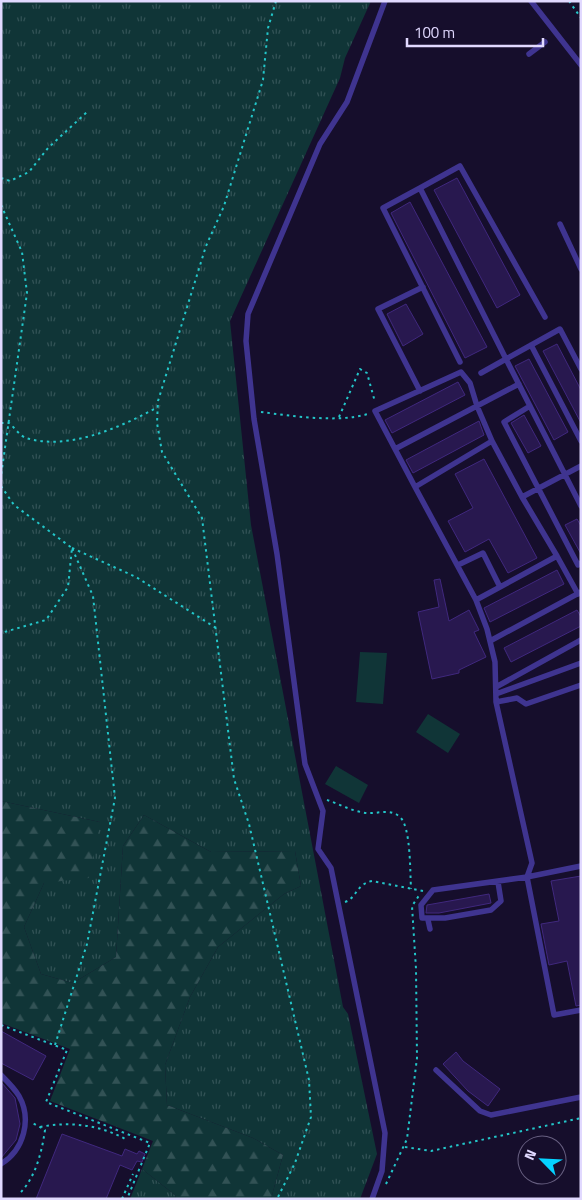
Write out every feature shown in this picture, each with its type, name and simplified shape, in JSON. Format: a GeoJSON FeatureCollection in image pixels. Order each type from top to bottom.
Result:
{"type":"FeatureCollection","features":[{"type":"Feature","properties":{"kind":"lane"},"geometry":{"type":"LineString","coordinates":[[372,1199],[382,1171],[385,1134],[331,868],[318,849],[323,811],[306,764],[277,554],[253,412],[246,341],[248,314],[320,144],[347,102],[384,1]]}},
{"type":"Feature","properties":{"kind":"lane"},"geometry":{"type":"LineString","coordinates":[[532,1],[581,65]]}},
{"type":"Feature","properties":{"kind":"lane"},"geometry":{"type":"LineString","coordinates":[[529,54],[545,42]]}},
{"type":"Feature","properties":{"kind":"lane"},"geometry":{"type":"LineString","coordinates":[[460,362],[383,208],[460,166],[545,317]]}},
{"type":"Feature","properties":{"kind":"lane"},"geometry":{"type":"LineString","coordinates":[[420,188],[581,506]]}},
{"type":"Feature","properties":{"kind":"lane"},"geometry":{"type":"LineString","coordinates":[[560,224],[581,269]]}},
{"type":"Feature","properties":{"kind":"lane"},"geometry":{"type":"LineString","coordinates":[[420,391],[378,309],[423,287]]}},
{"type":"Feature","properties":{"kind":"lane"},"geometry":{"type":"LineString","coordinates":[[481,373],[560,329],[581,369]]}},
{"type":"Feature","properties":{"kind":"lane"},"geometry":{"type":"LineString","coordinates":[[531,345],[581,441]]}},
{"type":"Feature","properties":{"kind":"lane"},"geometry":{"type":"LineString","coordinates":[[490,641],[579,593],[492,441],[477,406],[470,383],[461,372],[375,411],[476,600],[495,662],[496,702],[532,863],[527,878],[554,1015],[581,1010]]}},
{"type":"Feature","properties":{"kind":"lane"},"geometry":{"type":"LineString","coordinates":[[395,449],[519,384]]}},
{"type":"Feature","properties":{"kind":"lane"},"geometry":{"type":"LineString","coordinates":[[530,406],[504,422],[578,565],[581,563]]}},
{"type":"Feature","properties":{"kind":"lane"},"geometry":{"type":"LineString","coordinates":[[415,487],[492,441]]}},
{"type":"Feature","properties":{"kind":"lane"},"geometry":{"type":"LineString","coordinates":[[522,496],[581,466]]}},
{"type":"Feature","properties":{"kind":"lane"},"geometry":{"type":"LineString","coordinates":[[458,565],[483,553],[500,587]]}},
{"type":"Feature","properties":{"kind":"lane"},"geometry":{"type":"LineString","coordinates":[[476,600],[557,556]]}},
{"type":"Feature","properties":{"kind":"lane"},"geometry":{"type":"LineString","coordinates":[[496,690],[581,640]]}},
{"type":"Feature","properties":{"kind":"lane"},"geometry":{"type":"LineString","coordinates":[[496,690],[581,663]]}},
{"type":"Feature","properties":{"kind":"lane"},"geometry":{"type":"LineString","coordinates":[[496,702],[517,698],[526,704],[581,684]]}},
{"type":"Feature","properties":{"kind":"lane"},"geometry":{"type":"LineString","coordinates":[[498,882],[501,901],[491,910],[428,920],[422,918],[421,905],[433,890],[527,878],[581,866]]}},
{"type":"Feature","properties":{"kind":"lane"},"geometry":{"type":"LineString","coordinates":[[428,920],[430,929]]}},
{"type":"Feature","properties":{"kind":"lane"},"geometry":{"type":"LineString","coordinates":[[436,1070],[480,1111],[491,1115],[581,1098]]}},
{"type":"Feature","properties":{"kind":"lane"},"geometry":{"type":"LineString","coordinates":[[1,1075],[19,1096],[27,1120],[20,1144],[9,1159],[1,1164]]}},
{"type":"Feature","properties":{"kind":"path"},"geometry":{"type":"LineString","coordinates":[[276,1],[268,28],[263,80],[224,206],[206,246],[158,406],[157,423],[162,452],[202,518],[234,778],[249,824],[309,1080],[311,1117],[295,1163],[278,1199]]}},
{"type":"Feature","properties":{"kind":"path"},"geometry":{"type":"LineString","coordinates":[[569,1],[581,18]]}},
{"type":"Feature","properties":{"kind":"path"},"geometry":{"type":"LineString","coordinates":[[1,178],[10,181],[28,172],[48,148],[87,112]]}},
{"type":"Feature","properties":{"kind":"path"},"geometry":{"type":"LineString","coordinates":[[1,205],[22,252],[27,293],[1,476]]}},
{"type":"Feature","properties":{"kind":"path"},"geometry":{"type":"LineString","coordinates":[[253,412],[301,416],[339,417],[356,417],[375,411],[375,396],[367,373],[360,369],[339,417]]}},
{"type":"Feature","properties":{"kind":"path"},"geometry":{"type":"LineString","coordinates":[[1,423],[9,423],[25,438],[55,441],[89,437],[124,426],[158,406]]}},
{"type":"Feature","properties":{"kind":"path"},"geometry":{"type":"LineString","coordinates":[[1,486],[14,505],[72,548],[136,577],[216,628]]}},
{"type":"Feature","properties":{"kind":"path"},"geometry":{"type":"LineString","coordinates":[[1,633],[46,620],[68,587],[72,548]]}},
{"type":"Feature","properties":{"kind":"path"},"geometry":{"type":"LineString","coordinates":[[55,1046],[87,944],[115,798],[93,596],[72,548]]}},
{"type":"Feature","properties":{"kind":"path"},"geometry":{"type":"LineString","coordinates":[[318,796],[360,812],[382,811],[402,818],[407,840],[411,889]]}},
{"type":"Feature","properties":{"kind":"path"},"geometry":{"type":"LineString","coordinates":[[338,904],[349,900],[364,882],[372,881],[423,891],[412,906],[416,969],[417,1058],[407,1139],[382,1191]]}},
{"type":"Feature","properties":{"kind":"path"},"geometry":{"type":"LineString","coordinates":[[1,1025],[67,1050],[46,1102],[150,1143],[127,1199]]}},
{"type":"Feature","properties":{"kind":"path"},"geometry":{"type":"LineString","coordinates":[[404,1147],[431,1151],[581,1118]]}},
{"type":"Feature","properties":{"kind":"path"},"geometry":{"type":"LineString","coordinates":[[21,1192],[29,1184],[45,1143],[45,1130],[27,1120]]}},
{"type":"Feature","properties":{"kind":"path"},"geometry":{"type":"LineString","coordinates":[[40,1127],[58,1124],[90,1126],[128,1140]]}},
{"type":"Feature","properties":{"kind":"path"},"geometry":{"type":"LineString","coordinates":[[122,1199],[133,1174]]}},
{"type":"Feature","properties":{"kind":"green space"},"geometry":{"type":"Polygon","coordinates":[[[1,1],[371,1],[345,58],[340,78],[230,321],[251,525],[343,1007],[348,1014],[377,1154],[360,1199],[271,1199],[283,1155],[253,1138],[167,1105],[165,1065],[190,997],[218,947],[284,894],[301,886],[295,851],[211,852],[144,815],[123,846],[116,957],[73,983],[41,974],[24,927],[44,883],[100,822],[1,801],[1,1]]]}},
{"type":"Feature","properties":{"kind":"green space"},"geometry":{"type":"Polygon","coordinates":[[[360,652],[387,653],[383,704],[356,702],[360,652]]]}},
{"type":"Feature","properties":{"kind":"green space"},"geometry":{"type":"Polygon","coordinates":[[[428,714],[460,734],[448,753],[416,732],[428,714]]]}},
{"type":"Feature","properties":{"kind":"green space"},"geometry":{"type":"Polygon","coordinates":[[[336,766],[368,785],[359,803],[325,784],[336,766]]]}},
{"type":"Feature","properties":{"kind":"green space"},"geometry":{"type":"Polygon","coordinates":[[[1,801],[100,822],[89,878],[44,883],[24,927],[41,974],[73,983],[116,957],[123,846],[144,815],[211,852],[295,851],[301,886],[284,894],[218,947],[190,997],[165,1065],[167,1105],[253,1138],[283,1155],[271,1199],[176,1199],[175,1195],[142,1169],[153,1141],[50,1101],[70,1049],[1,1023],[1,801]]]}},
{"type":"Feature","properties":{"kind":"green space"},"geometry":{"type":"Polygon","coordinates":[[[142,1169],[175,1195],[176,1199],[130,1199],[142,1169]]]}},
{"type":"Feature","properties":{"kind":"building"},"geometry":{"type":"Polygon","coordinates":[[[457,178],[520,295],[497,308],[434,190],[457,178]]]}},
{"type":"Feature","properties":{"kind":"building"},"geometry":{"type":"Polygon","coordinates":[[[410,202],[487,347],[465,358],[391,213],[410,202]]]}},
{"type":"Feature","properties":{"kind":"building"},"geometry":{"type":"Polygon","coordinates":[[[406,304],[423,334],[403,346],[387,314],[406,304]]]}},
{"type":"Feature","properties":{"kind":"building"},"geometry":{"type":"Polygon","coordinates":[[[557,344],[581,390],[581,423],[543,351],[557,344]]]}},
{"type":"Feature","properties":{"kind":"building"},"geometry":{"type":"Polygon","coordinates":[[[529,359],[568,432],[554,440],[515,366],[529,359]]]}},
{"type":"Feature","properties":{"kind":"building"},"geometry":{"type":"Polygon","coordinates":[[[458,382],[465,395],[392,433],[385,420],[458,382]]]}},
{"type":"Feature","properties":{"kind":"building"},"geometry":{"type":"Polygon","coordinates":[[[524,415],[541,446],[528,453],[511,423],[524,415]]]}},
{"type":"Feature","properties":{"kind":"building"},"geometry":{"type":"Polygon","coordinates":[[[479,421],[484,435],[413,473],[406,460],[479,421]]]}},
{"type":"Feature","properties":{"kind":"building"},"geometry":{"type":"Polygon","coordinates":[[[484,459],[537,558],[508,573],[489,539],[465,552],[448,521],[473,508],[455,474],[484,459]]]}},
{"type":"Feature","properties":{"kind":"building"},"geometry":{"type":"Polygon","coordinates":[[[577,519],[581,526],[581,554],[565,525],[577,519]]]}},
{"type":"Feature","properties":{"kind":"building"},"geometry":{"type":"Polygon","coordinates":[[[557,570],[564,584],[490,622],[484,608],[557,570]]]}},
{"type":"Feature","properties":{"kind":"building"},"geometry":{"type":"Polygon","coordinates":[[[440,579],[449,621],[469,610],[479,630],[474,632],[486,657],[459,670],[459,673],[432,679],[418,612],[439,607],[434,580],[440,579]]]}},
{"type":"Feature","properties":{"kind":"building"},"geometry":{"type":"Polygon","coordinates":[[[577,610],[581,617],[581,626],[511,662],[504,648],[577,610]]]}},
{"type":"Feature","properties":{"kind":"building"},"geometry":{"type":"Polygon","coordinates":[[[581,876],[581,1005],[576,1006],[567,961],[549,965],[541,924],[559,921],[551,881],[581,876]]]}},
{"type":"Feature","properties":{"kind":"building"},"geometry":{"type":"Polygon","coordinates":[[[489,894],[491,903],[439,913],[426,913],[427,905],[489,894]]]}},
{"type":"Feature","properties":{"kind":"building"},"geometry":{"type":"Polygon","coordinates":[[[1,1031],[46,1056],[33,1080],[1,1063],[1,1031]]]}},
{"type":"Feature","properties":{"kind":"building"},"geometry":{"type":"Polygon","coordinates":[[[456,1052],[463,1061],[500,1089],[488,1106],[468,1091],[443,1064],[456,1052]]]}},
{"type":"Feature","properties":{"kind":"building"},"geometry":{"type":"Polygon","coordinates":[[[1,1082],[15,1098],[20,1124],[16,1140],[1,1158],[1,1082]]]}},
{"type":"Feature","properties":{"kind":"building"},"geometry":{"type":"Polygon","coordinates":[[[62,1134],[122,1156],[125,1149],[137,1154],[139,1151],[145,1154],[142,1162],[137,1161],[132,1170],[120,1165],[106,1199],[36,1199],[62,1134]]]}}]}
